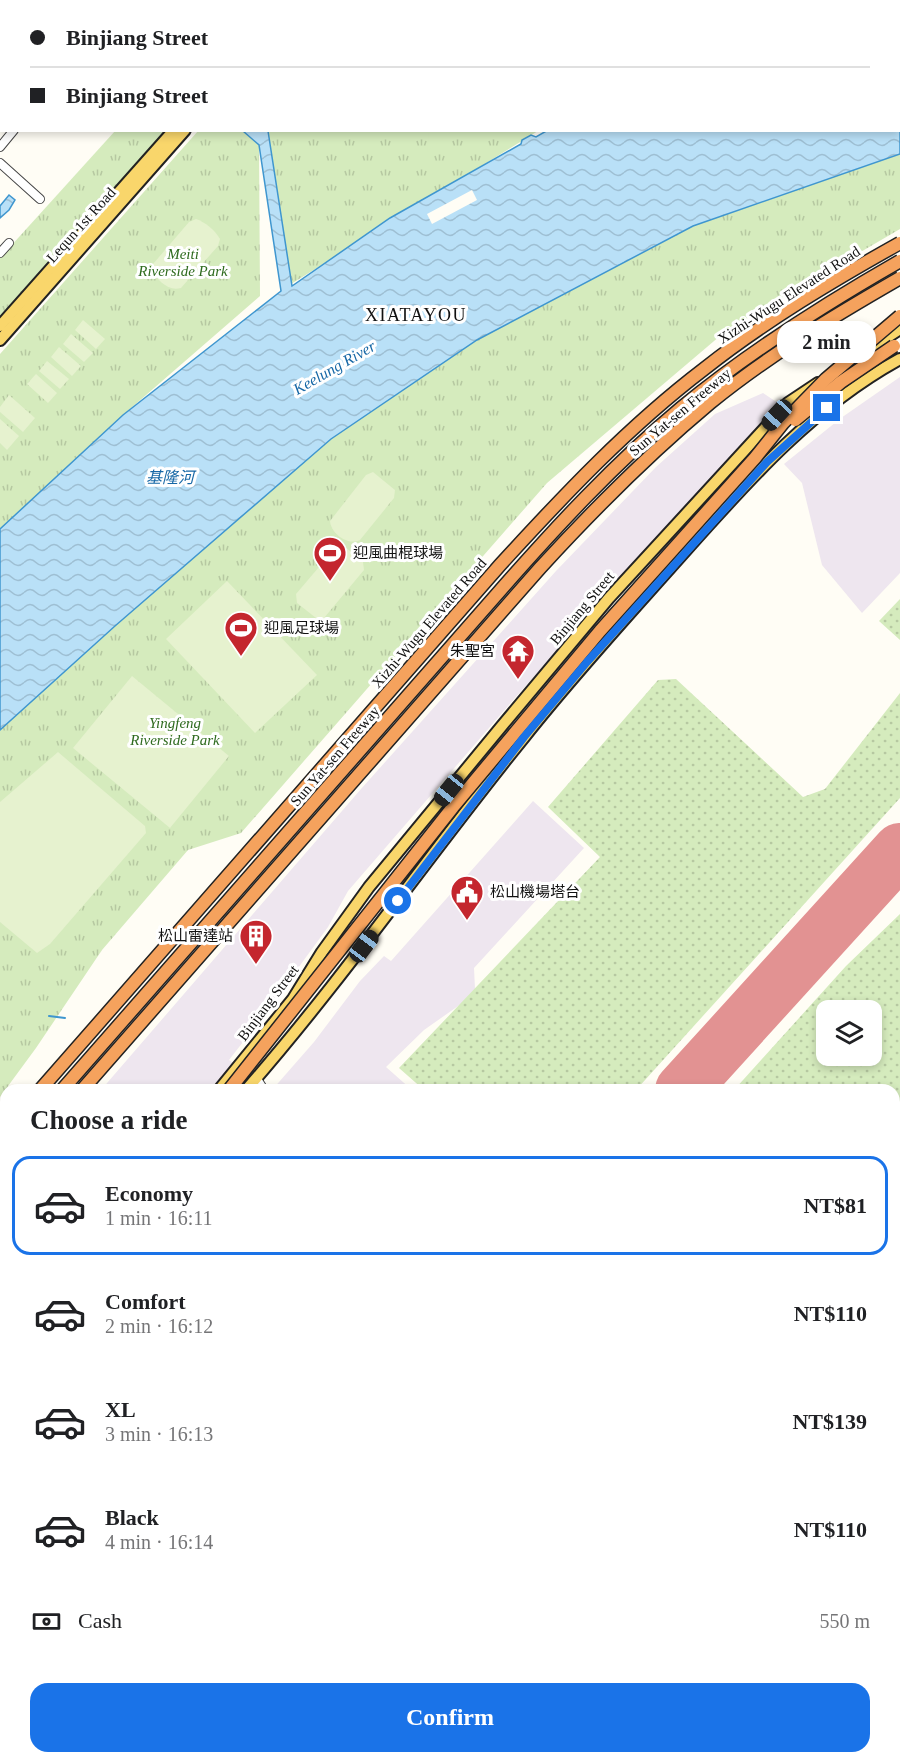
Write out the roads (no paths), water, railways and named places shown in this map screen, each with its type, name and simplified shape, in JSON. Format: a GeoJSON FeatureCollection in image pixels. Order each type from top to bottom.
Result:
{"type":"FeatureCollection","features":[{"type":"Feature","properties":{"kind":"highway","name":"Xizhi-Wugu Elevated Road"},"geometry":{"type":"LineString","coordinates":[[45,1084],[500,565],[577,481],[641,421],[704,369],[764,325],[831,282],[900,243]]}},
{"type":"Feature","properties":{"kind":"highway","name":"Sun Yat-sen Freeway"},"geometry":{"type":"LineString","coordinates":[[67,1084],[505,584],[558,525],[624,459],[732,367],[800,321],[900,261]]}},
{"type":"Feature","properties":{"kind":"highway","name":"Sun Yat-sen Freeway"},"geometry":{"type":"LineString","coordinates":[[87,1084],[593,510],[649,456],[711,402],[774,355],[900,278]]}},
{"type":"Feature","properties":{"kind":"highway"},"geometry":{"type":"LineString","coordinates":[[234,1084],[526,717],[600,631],[755,458],[783,423],[826,379],[900,315]]}},
{"type":"Feature","properties":{"kind":"highway"},"geometry":{"type":"LineString","coordinates":[[755,458],[796,419],[842,382],[900,342]]}},
{"type":"Feature","properties":{"kind":"main road","name":"Lequn 1st Road"},"geometry":{"type":"LineString","coordinates":[[0,326],[172,132]]}},
{"type":"Feature","properties":{"kind":"main road","name":"Lequn 1st Road"},"geometry":{"type":"LineString","coordinates":[[0,340],[183,132]]}},
{"type":"Feature","properties":{"kind":"main road","name":"Binjiang Street"},"geometry":{"type":"LineString","coordinates":[[224,1084],[293,999],[340,926],[369,887],[609,598],[788,403],[900,328]]}},
{"type":"Feature","properties":{"kind":"main road"},"geometry":{"type":"LineString","coordinates":[[873,346],[886,366]]}},
{"type":"Feature","properties":{"kind":"main road"},"geometry":{"type":"LineString","coordinates":[[252,1084],[364,946],[524,737],[693,542],[796,434],[847,393],[900,359]]}},
{"type":"Feature","properties":{"kind":"main road"},"geometry":{"type":"LineString","coordinates":[[340,926],[364,946]]}},
{"type":"Feature","properties":{"kind":"street"},"geometry":{"type":"LineString","coordinates":[[0,147],[12,132]]}},
{"type":"Feature","properties":{"kind":"street"},"geometry":{"type":"LineString","coordinates":[[0,163],[40,199]]}},
{"type":"Feature","properties":{"kind":"street"},"geometry":{"type":"LineString","coordinates":[[0,253],[9,243]]}},
{"type":"Feature","properties":{"kind":"street"},"geometry":{"type":"LineString","coordinates":[[257,1078],[260,1084]]}},
{"type":"Feature","properties":{"kind":"water","name":"基隆河"},"geometry":{"type":"Polygon","coordinates":[[[244,132],[268,132],[292,286],[390,218],[521,144],[522,140],[531,135],[536,137],[545,132],[900,132],[900,154],[693,226],[477,340],[331,439],[115,626],[0,730],[0,529],[123,415],[281,291],[259,145],[244,132]]]}},
{"type":"Feature","properties":{"kind":"water"},"geometry":{"type":"Polygon","coordinates":[[[9,195],[15,200],[0,218],[0,206],[9,195]]]}},
{"type":"Feature","properties":{"kind":"waterway"},"geometry":{"type":"LineString","coordinates":[[49,1016],[65,1018]]}},
{"type":"Feature","properties":{"kind":"place","name":"迎風曲棍球場"},"geometry":{"type":"Point","coordinates":[330,582]}},
{"type":"Feature","properties":{"kind":"place","name":"迎風足球場"},"geometry":{"type":"Point","coordinates":[241,657]}},
{"type":"Feature","properties":{"kind":"place","name":"朱聖宮"},"geometry":{"type":"Point","coordinates":[518,680]}},
{"type":"Feature","properties":{"kind":"place","name":"松山機場塔台"},"geometry":{"type":"Point","coordinates":[467,921]}},
{"type":"Feature","properties":{"kind":"place","name":"松山雷達站"},"geometry":{"type":"Point","coordinates":[256,965]}},
{"type":"Feature","properties":{"kind":"district","name":"XIATAYOU"},"geometry":{"type":"Point","coordinates":[416,315]}},
{"type":"Feature","properties":{"kind":"park label","name":"Meiti Riverside Park"},"geometry":{"type":"Point","coordinates":[183,262]}},
{"type":"Feature","properties":{"kind":"park label","name":"Yingfeng Riverside Park"},"geometry":{"type":"Point","coordinates":[175,732]}},
{"type":"Feature","properties":{"kind":"water label","name":"Keelung River"},"geometry":{"type":"Point","coordinates":[334,367]}}]}
